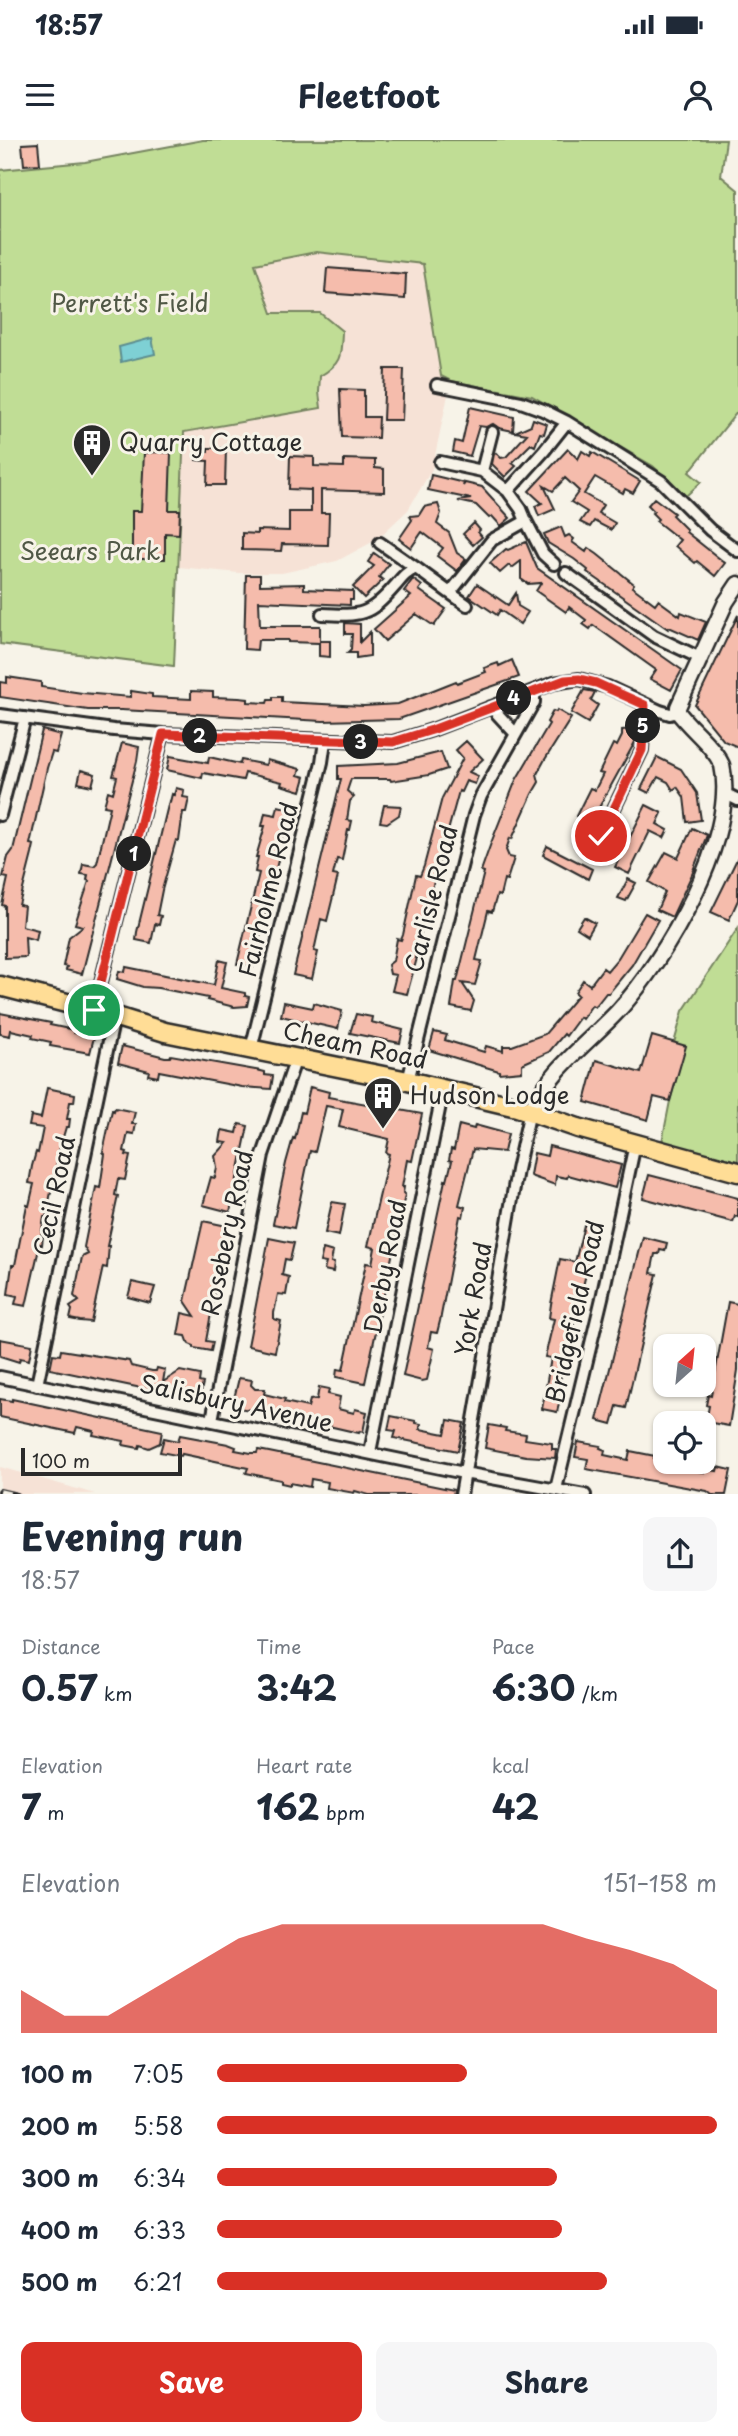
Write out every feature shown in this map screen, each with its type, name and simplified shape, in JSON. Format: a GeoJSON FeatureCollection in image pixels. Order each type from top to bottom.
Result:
{"type":"FeatureCollection","features":[{"type":"Feature","properties":{"kind":"highway","name":"Cheam Road"},"geometry":{"type":"LineString","coordinates":[[0,986],[94,1010],[165,1032],[408,1081],[530,1111],[635,1144],[738,1172]]}},
{"type":"Feature","properties":{"kind":"street"},"geometry":{"type":"LineString","coordinates":[[437,385],[522,402],[567,422],[661,481],[710,530],[738,551]]}},
{"type":"Feature","properties":{"kind":"street"},"geometry":{"type":"LineString","coordinates":[[508,491],[567,422]]}},
{"type":"Feature","properties":{"kind":"street"},"geometry":{"type":"LineString","coordinates":[[482,471],[492,432]]}},
{"type":"Feature","properties":{"kind":"street"},"geometry":{"type":"LineString","coordinates":[[440,462],[482,471],[508,491],[521,509],[543,554],[554,564]]}},
{"type":"Feature","properties":{"kind":"street"},"geometry":{"type":"LineString","coordinates":[[450,593],[492,540],[526,521]]}},
{"type":"Feature","properties":{"kind":"street"},"geometry":{"type":"LineString","coordinates":[[380,543],[467,605]]}},
{"type":"Feature","properties":{"kind":"street"},"geometry":{"type":"LineString","coordinates":[[326,614],[355,614],[374,608],[407,572],[416,568]]}},
{"type":"Feature","properties":{"kind":"street"},"geometry":{"type":"LineString","coordinates":[[566,573],[654,636],[700,658]]}},
{"type":"Feature","properties":{"kind":"street"},"geometry":{"type":"LineString","coordinates":[[678,712],[726,602],[738,584]]}},
{"type":"Feature","properties":{"kind":"street"},"geometry":{"type":"LineString","coordinates":[[0,715],[163,734],[393,742],[408,739],[554,683],[579,679],[608,687],[670,714],[678,712]]}},
{"type":"Feature","properties":{"kind":"street","name":"Carlisle Road"},"geometry":{"type":"LineString","coordinates":[[408,1081],[474,814],[481,796],[534,702],[534,691]]}},
{"type":"Feature","properties":{"kind":"street"},"geometry":{"type":"LineString","coordinates":[[597,844],[642,750],[645,705]]}},
{"type":"Feature","properties":{"kind":"street"},"geometry":{"type":"LineString","coordinates":[[491,708],[516,734]]}},
{"type":"Feature","properties":{"kind":"street"},"geometry":{"type":"LineString","coordinates":[[530,1111],[548,1080],[636,991],[671,942],[716,862],[734,798],[721,763],[678,712]]}},
{"type":"Feature","properties":{"kind":"street"},"geometry":{"type":"LineString","coordinates":[[0,815],[25,718]]}},
{"type":"Feature","properties":{"kind":"street"},"geometry":{"type":"LineString","coordinates":[[94,1010],[163,734]]}},
{"type":"Feature","properties":{"kind":"street","name":"Fairholme Road"},"geometry":{"type":"LineString","coordinates":[[251,1049],[325,741]]}},
{"type":"Feature","properties":{"kind":"street","name":"Cecil Road"},"geometry":{"type":"LineString","coordinates":[[37,1385],[114,1017]]}},
{"type":"Feature","properties":{"kind":"street","name":"Rosebery Road"},"geometry":{"type":"LineString","coordinates":[[212,1420],[263,1155],[296,1058]]}},
{"type":"Feature","properties":{"kind":"street","name":"Derby Road"},"geometry":{"type":"LineString","coordinates":[[370,1452],[443,1090]]}},
{"type":"Feature","properties":{"kind":"street","name":"York Road"},"geometry":{"type":"LineString","coordinates":[[461,1494],[517,1170],[530,1111]]}},
{"type":"Feature","properties":{"kind":"street","name":"Bridgefield Road"},"geometry":{"type":"LineString","coordinates":[[556,1489],[603,1298],[635,1144]]}},
{"type":"Feature","properties":{"kind":"street","name":"Salisbury Avenue"},"geometry":{"type":"LineString","coordinates":[[0,1377],[464,1473],[585,1494]]}},
{"type":"Feature","properties":{"kind":"shaded area"},"geometry":{"type":"Polygon","coordinates":[[[316,252],[423,264],[441,375],[451,381],[432,469],[408,510],[376,540],[337,561],[282,573],[239,573],[179,567],[184,432],[321,408],[320,376],[335,367],[320,313],[272,313],[255,264],[316,252]]]}},
{"type":"Feature","properties":{"kind":"shaded area"},"geometry":{"type":"Polygon","coordinates":[[[0,1467],[95,1494],[0,1494],[0,1467]]]}},
{"type":"Feature","properties":{"kind":"green space","name":"Perrett's Field"},"geometry":{"type":"Polygon","coordinates":[[[203,140],[726,140],[721,176],[738,190],[738,411],[689,472],[701,482],[686,496],[653,466],[532,396],[451,381],[441,376],[423,264],[316,252],[255,264],[272,313],[320,313],[342,331],[339,358],[333,367],[320,376],[321,408],[184,432],[174,666],[0,644],[0,170],[85,162],[203,140]]]}},
{"type":"Feature","properties":{"kind":"green space"},"geometry":{"type":"Polygon","coordinates":[[[738,928],[738,1163],[715,1159],[662,1142],[685,1047],[674,1043],[683,1011],[738,928]]]}},
{"type":"Feature","properties":{"kind":"water"},"geometry":{"type":"Polygon","coordinates":[[[152,338],[155,354],[121,362],[119,347],[152,338]]]}},
{"type":"Feature","properties":{"kind":"building"},"geometry":{"type":"Polygon","coordinates":[[[38,143],[40,164],[24,165],[22,144],[38,143]]]}},
{"type":"Feature","properties":{"kind":"building"},"geometry":{"type":"Polygon","coordinates":[[[327,268],[406,274],[405,299],[325,293],[327,268]]]}},
{"type":"Feature","properties":{"kind":"building"},"geometry":{"type":"Polygon","coordinates":[[[385,369],[404,369],[402,420],[383,420],[385,369]]]}},
{"type":"Feature","properties":{"kind":"building"},"geometry":{"type":"Polygon","coordinates":[[[340,389],[364,390],[364,417],[379,417],[378,438],[342,437],[340,389]]]}},
{"type":"Feature","properties":{"kind":"building"},"geometry":{"type":"Polygon","coordinates":[[[470,407],[514,417],[513,431],[493,424],[479,426],[470,456],[453,452],[455,441],[462,443],[470,407]]]}},
{"type":"Feature","properties":{"kind":"building"},"geometry":{"type":"Polygon","coordinates":[[[533,419],[547,424],[544,434],[540,433],[535,446],[531,444],[512,463],[516,466],[505,477],[492,464],[494,454],[501,458],[506,457],[527,434],[515,432],[531,425],[533,419]]]}},
{"type":"Feature","properties":{"kind":"building"},"geometry":{"type":"Polygon","coordinates":[[[208,448],[226,448],[225,485],[207,485],[208,461],[196,460],[196,451],[208,452],[208,448]]]}},
{"type":"Feature","properties":{"kind":"building"},"geometry":{"type":"Polygon","coordinates":[[[568,449],[578,459],[582,451],[590,456],[592,452],[640,481],[633,493],[625,489],[623,493],[595,477],[584,494],[603,505],[598,513],[615,523],[611,530],[594,521],[590,527],[580,522],[587,512],[571,502],[579,491],[565,478],[553,491],[544,486],[555,509],[539,516],[535,506],[542,503],[529,491],[568,449]]]}},
{"type":"Feature","properties":{"kind":"building"},"geometry":{"type":"Polygon","coordinates":[[[144,453],[171,453],[169,510],[180,510],[179,534],[165,533],[165,559],[132,559],[132,511],[141,511],[144,453]]]}},
{"type":"Feature","properties":{"kind":"building"},"geometry":{"type":"Polygon","coordinates":[[[290,456],[314,457],[314,466],[344,467],[344,459],[375,460],[375,468],[384,469],[384,492],[321,490],[321,513],[329,513],[328,545],[282,544],[281,551],[242,550],[242,533],[257,534],[257,530],[289,531],[289,512],[311,512],[311,490],[289,489],[290,456]]]}},
{"type":"Feature","properties":{"kind":"building"},"geometry":{"type":"Polygon","coordinates":[[[431,475],[464,483],[463,486],[465,483],[482,487],[510,518],[501,526],[476,505],[458,501],[471,499],[428,490],[431,475]]]}},
{"type":"Feature","properties":{"kind":"building"},"geometry":{"type":"Polygon","coordinates":[[[654,498],[674,513],[672,515],[686,532],[725,563],[715,576],[675,546],[680,540],[656,521],[658,519],[652,513],[654,511],[648,505],[654,498]]]}},
{"type":"Feature","properties":{"kind":"building"},"geometry":{"type":"Polygon","coordinates":[[[438,504],[441,513],[437,524],[449,533],[457,553],[466,559],[457,571],[437,556],[443,548],[422,532],[411,548],[399,539],[412,520],[410,516],[419,515],[424,507],[438,504]]]}},
{"type":"Feature","properties":{"kind":"building"},"geometry":{"type":"Polygon","coordinates":[[[474,523],[482,537],[473,545],[463,534],[474,523]]]}},
{"type":"Feature","properties":{"kind":"building"},"geometry":{"type":"Polygon","coordinates":[[[561,527],[565,537],[569,535],[574,539],[572,542],[586,552],[588,548],[597,554],[634,584],[632,587],[655,604],[658,600],[680,616],[681,612],[706,622],[698,640],[669,627],[668,629],[587,572],[588,570],[574,559],[548,543],[544,534],[561,527]]]}},
{"type":"Feature","properties":{"kind":"building"},"geometry":{"type":"Polygon","coordinates":[[[526,542],[537,568],[682,670],[671,690],[650,679],[656,670],[593,625],[590,629],[583,624],[586,620],[569,607],[566,612],[536,591],[541,583],[528,584],[521,579],[521,561],[512,568],[509,565],[500,573],[490,563],[506,549],[526,542]]]}},
{"type":"Feature","properties":{"kind":"building"},"geometry":{"type":"Polygon","coordinates":[[[374,553],[389,564],[379,577],[383,580],[364,598],[353,587],[374,566],[368,562],[374,553]]]}},
{"type":"Feature","properties":{"kind":"building"},"geometry":{"type":"Polygon","coordinates":[[[246,575],[260,575],[260,585],[304,584],[304,589],[353,591],[350,605],[259,601],[260,626],[320,626],[320,641],[330,641],[330,657],[319,656],[319,643],[288,640],[258,640],[257,650],[244,649],[246,575]]]}},
{"type":"Feature","properties":{"kind":"building"},"geometry":{"type":"Polygon","coordinates":[[[413,579],[422,586],[419,590],[446,609],[434,626],[416,614],[385,641],[374,629],[411,596],[404,591],[413,579]]]}},
{"type":"Feature","properties":{"kind":"building"},"geometry":{"type":"Polygon","coordinates":[[[477,584],[508,605],[516,593],[518,606],[528,612],[520,624],[500,610],[497,615],[469,596],[477,584]]]}},
{"type":"Feature","properties":{"kind":"building"},"geometry":{"type":"Polygon","coordinates":[[[738,615],[738,747],[724,741],[695,705],[738,615]]]}},
{"type":"Feature","properties":{"kind":"building"},"geometry":{"type":"Polygon","coordinates":[[[345,623],[360,624],[360,642],[370,632],[370,656],[356,658],[356,653],[347,653],[351,649],[352,634],[345,634],[345,623]]]}},
{"type":"Feature","properties":{"kind":"building"},"geometry":{"type":"Polygon","coordinates":[[[512,660],[519,677],[399,719],[323,721],[88,710],[0,697],[0,682],[7,683],[7,677],[41,682],[41,687],[131,697],[131,691],[152,694],[152,697],[191,699],[191,691],[213,692],[213,697],[248,699],[248,702],[267,703],[268,700],[273,700],[273,697],[282,697],[282,702],[364,706],[398,704],[486,672],[484,668],[498,663],[499,666],[512,660]]]}},
{"type":"Feature","properties":{"kind":"building"},"geometry":{"type":"Polygon","coordinates":[[[584,690],[595,692],[591,700],[598,705],[588,723],[571,713],[584,690]]]}},
{"type":"Feature","properties":{"kind":"building"},"geometry":{"type":"Polygon","coordinates":[[[557,710],[571,718],[537,774],[539,782],[512,839],[510,838],[506,850],[509,857],[514,858],[507,880],[504,879],[500,896],[497,895],[492,912],[488,911],[476,960],[482,961],[475,985],[462,983],[474,1001],[471,1011],[451,1007],[455,981],[484,872],[481,871],[516,780],[549,724],[547,722],[553,711],[557,710]]]}},
{"type":"Feature","properties":{"kind":"building"},"geometry":{"type":"Polygon","coordinates":[[[633,729],[635,742],[596,813],[589,824],[579,819],[576,816],[590,788],[595,790],[603,774],[599,773],[613,744],[617,746],[622,730],[633,729]]]}},
{"type":"Feature","properties":{"kind":"building"},"geometry":{"type":"Polygon","coordinates":[[[42,730],[61,735],[56,753],[52,752],[47,768],[30,844],[34,845],[19,905],[24,906],[22,926],[38,930],[36,940],[25,937],[26,957],[5,958],[5,906],[2,905],[8,878],[3,877],[8,857],[13,850],[42,730]]]}},
{"type":"Feature","properties":{"kind":"building"},"geometry":{"type":"Polygon","coordinates":[[[466,741],[483,759],[469,772],[478,776],[475,784],[466,781],[461,792],[459,791],[424,918],[407,994],[392,991],[396,975],[390,974],[388,965],[393,961],[397,939],[401,940],[403,935],[416,875],[420,876],[424,866],[442,798],[463,758],[456,750],[466,741]]]}},
{"type":"Feature","properties":{"kind":"building"},"geometry":{"type":"Polygon","coordinates":[[[122,743],[139,747],[137,761],[82,974],[66,970],[67,967],[63,966],[69,937],[83,926],[75,924],[89,881],[88,875],[81,874],[83,864],[94,866],[97,863],[110,807],[104,806],[108,791],[113,793],[117,777],[113,776],[122,743]]]}},
{"type":"Feature","properties":{"kind":"building"},"geometry":{"type":"Polygon","coordinates":[[[441,752],[447,769],[429,775],[391,781],[351,779],[347,791],[354,797],[350,801],[347,820],[352,821],[342,860],[337,859],[333,875],[338,876],[327,921],[321,919],[314,951],[318,952],[312,979],[293,975],[341,779],[338,779],[338,766],[398,763],[441,752]]]}},
{"type":"Feature","properties":{"kind":"building"},"geometry":{"type":"Polygon","coordinates":[[[170,756],[208,763],[209,757],[240,764],[241,760],[266,765],[267,760],[300,769],[298,775],[305,777],[301,791],[281,785],[282,782],[245,773],[243,780],[203,773],[202,778],[167,770],[170,756]]]}},
{"type":"Feature","properties":{"kind":"building"},"geometry":{"type":"Polygon","coordinates":[[[657,757],[681,769],[697,793],[701,820],[687,822],[684,797],[677,787],[673,790],[668,782],[658,777],[649,793],[641,789],[657,757]]]}},
{"type":"Feature","properties":{"kind":"building"},"geometry":{"type":"Polygon","coordinates":[[[81,770],[95,774],[92,786],[78,783],[81,770]]]}},
{"type":"Feature","properties":{"kind":"building"},"geometry":{"type":"Polygon","coordinates":[[[176,788],[184,790],[183,797],[189,798],[186,812],[183,812],[179,841],[176,840],[162,890],[157,915],[161,916],[159,925],[155,924],[151,943],[136,940],[169,801],[176,788]]]}},
{"type":"Feature","properties":{"kind":"building"},"geometry":{"type":"Polygon","coordinates":[[[384,805],[401,806],[399,815],[387,823],[380,822],[384,805]]]}},
{"type":"Feature","properties":{"kind":"building"},"geometry":{"type":"Polygon","coordinates":[[[646,805],[662,813],[657,824],[668,830],[664,838],[650,831],[629,874],[615,867],[646,805]]]}},
{"type":"Feature","properties":{"kind":"building"},"geometry":{"type":"Polygon","coordinates":[[[278,806],[290,809],[253,967],[237,964],[259,873],[255,872],[256,857],[265,826],[262,826],[265,813],[276,815],[278,806]]]}},
{"type":"Feature","properties":{"kind":"building"},"geometry":{"type":"Polygon","coordinates":[[[692,828],[707,835],[672,917],[657,910],[665,892],[649,882],[666,852],[678,858],[692,828]]]}},
{"type":"Feature","properties":{"kind":"building"},"geometry":{"type":"Polygon","coordinates":[[[547,846],[592,869],[588,879],[543,855],[547,846]]]}},
{"type":"Feature","properties":{"kind":"building"},"geometry":{"type":"Polygon","coordinates":[[[738,857],[738,900],[729,920],[711,912],[738,857]]]}},
{"type":"Feature","properties":{"kind":"building"},"geometry":{"type":"Polygon","coordinates":[[[628,879],[636,883],[626,901],[618,898],[628,879]]]}},
{"type":"Feature","properties":{"kind":"building"},"geometry":{"type":"Polygon","coordinates":[[[645,913],[658,920],[632,965],[595,1007],[592,1005],[582,1019],[580,1017],[566,1036],[564,1034],[549,1052],[522,1064],[522,1071],[499,1073],[429,1050],[434,1032],[447,1035],[445,1040],[484,1052],[486,1046],[503,1051],[503,1046],[512,1046],[545,1034],[578,995],[575,992],[583,980],[590,985],[603,968],[607,971],[618,958],[645,913]]]}},
{"type":"Feature","properties":{"kind":"building"},"geometry":{"type":"Polygon","coordinates":[[[584,917],[595,923],[588,935],[577,928],[584,917]]]}},
{"type":"Feature","properties":{"kind":"building"},"geometry":{"type":"Polygon","coordinates":[[[219,960],[227,962],[221,988],[245,993],[245,996],[249,997],[247,1006],[234,1007],[207,1000],[208,998],[143,987],[117,979],[119,971],[125,972],[126,967],[214,985],[219,960]]]}},
{"type":"Feature","properties":{"kind":"building"},"geometry":{"type":"Polygon","coordinates":[[[284,1002],[313,1008],[314,1003],[342,1011],[338,1029],[281,1016],[284,1002]]]}},
{"type":"Feature","properties":{"kind":"building"},"geometry":{"type":"Polygon","coordinates":[[[0,1013],[51,1023],[50,1025],[74,1030],[74,1033],[94,1037],[90,1053],[50,1046],[51,1042],[11,1030],[10,1036],[0,1034],[0,1013]]]}},
{"type":"Feature","properties":{"kind":"building"},"geometry":{"type":"Polygon","coordinates":[[[356,1014],[372,1017],[371,1022],[403,1030],[400,1043],[350,1033],[356,1014]]]}},
{"type":"Feature","properties":{"kind":"building"},"geometry":{"type":"Polygon","coordinates":[[[652,1036],[686,1046],[670,1101],[654,1097],[648,1120],[585,1102],[596,1060],[641,1073],[652,1036]]]}},
{"type":"Feature","properties":{"kind":"building"},"geometry":{"type":"Polygon","coordinates":[[[122,1046],[165,1057],[171,1055],[265,1072],[265,1075],[273,1076],[271,1089],[242,1087],[159,1071],[158,1077],[148,1075],[149,1071],[118,1063],[122,1046]]]}},
{"type":"Feature","properties":{"kind":"building"},"geometry":{"type":"Polygon","coordinates":[[[310,1087],[329,1092],[328,1097],[422,1114],[412,1161],[407,1160],[402,1187],[405,1195],[365,1383],[336,1377],[337,1369],[343,1370],[366,1263],[372,1264],[375,1248],[368,1246],[389,1154],[386,1153],[389,1139],[339,1127],[343,1109],[326,1106],[315,1152],[310,1151],[294,1228],[273,1224],[286,1163],[301,1112],[304,1113],[310,1087]]]}},
{"type":"Feature","properties":{"kind":"building"},"geometry":{"type":"Polygon","coordinates":[[[47,1088],[75,1094],[74,1102],[70,1102],[67,1119],[70,1119],[69,1127],[66,1127],[62,1137],[44,1217],[42,1245],[40,1244],[26,1306],[15,1304],[17,1296],[8,1294],[12,1265],[15,1265],[34,1184],[29,1183],[32,1166],[36,1152],[38,1153],[43,1128],[29,1126],[31,1116],[41,1118],[47,1088]]]}},
{"type":"Feature","properties":{"kind":"building"},"geometry":{"type":"Polygon","coordinates":[[[115,1108],[135,1112],[132,1124],[136,1124],[134,1134],[128,1133],[124,1151],[130,1156],[125,1180],[118,1179],[115,1195],[118,1196],[107,1246],[107,1268],[103,1267],[91,1322],[80,1321],[70,1319],[70,1307],[79,1301],[74,1296],[82,1257],[88,1254],[84,1247],[96,1187],[100,1188],[105,1154],[103,1152],[112,1110],[115,1108]]]}},
{"type":"Feature","properties":{"kind":"building"},"geometry":{"type":"Polygon","coordinates":[[[239,1124],[248,1126],[230,1212],[203,1205],[211,1177],[215,1178],[215,1156],[227,1143],[220,1142],[222,1130],[237,1133],[239,1124]]]}},
{"type":"Feature","properties":{"kind":"building"},"geometry":{"type":"Polygon","coordinates":[[[459,1125],[474,1129],[475,1125],[508,1134],[504,1152],[473,1149],[459,1205],[465,1207],[463,1217],[460,1216],[440,1321],[437,1333],[431,1332],[428,1347],[434,1349],[427,1380],[422,1381],[403,1376],[445,1180],[447,1181],[452,1161],[449,1160],[451,1149],[454,1150],[459,1125]]]}},
{"type":"Feature","properties":{"kind":"building"},"geometry":{"type":"Polygon","coordinates":[[[549,1146],[621,1165],[615,1188],[568,1175],[567,1178],[556,1176],[555,1185],[533,1177],[530,1175],[534,1153],[547,1156],[549,1146]]]}},
{"type":"Feature","properties":{"kind":"building"},"geometry":{"type":"Polygon","coordinates":[[[649,1175],[738,1198],[738,1217],[735,1216],[733,1222],[643,1198],[649,1175]]]}},
{"type":"Feature","properties":{"kind":"building"},"geometry":{"type":"Polygon","coordinates":[[[332,1202],[345,1204],[339,1236],[325,1233],[332,1202]]]}},
{"type":"Feature","properties":{"kind":"building"},"geometry":{"type":"Polygon","coordinates":[[[203,1221],[227,1226],[206,1341],[213,1342],[211,1351],[194,1348],[186,1336],[178,1335],[182,1313],[195,1316],[185,1301],[203,1221]]]}},
{"type":"Feature","properties":{"kind":"building"},"geometry":{"type":"Polygon","coordinates":[[[584,1225],[597,1229],[558,1388],[557,1399],[560,1400],[557,1412],[542,1409],[551,1358],[545,1357],[554,1319],[549,1318],[551,1304],[560,1259],[575,1262],[584,1225]]]}},
{"type":"Feature","properties":{"kind":"building"},"geometry":{"type":"Polygon","coordinates":[[[643,1237],[667,1243],[665,1251],[660,1250],[659,1254],[655,1254],[651,1273],[657,1274],[626,1408],[617,1406],[612,1424],[597,1420],[643,1237]]]}},
{"type":"Feature","properties":{"kind":"building"},"geometry":{"type":"Polygon","coordinates":[[[269,1238],[294,1243],[290,1260],[285,1259],[282,1275],[289,1277],[286,1295],[278,1294],[274,1313],[274,1319],[281,1321],[275,1352],[248,1346],[269,1238]]]}},
{"type":"Feature","properties":{"kind":"building"},"geometry":{"type":"Polygon","coordinates":[[[323,1249],[333,1252],[333,1272],[324,1270],[326,1263],[320,1262],[323,1249]]]}},
{"type":"Feature","properties":{"kind":"building"},"geometry":{"type":"Polygon","coordinates":[[[132,1282],[155,1287],[150,1303],[128,1297],[132,1282]]]}},
{"type":"Feature","properties":{"kind":"building"},"geometry":{"type":"Polygon","coordinates":[[[728,1302],[738,1304],[738,1370],[729,1426],[716,1424],[716,1411],[708,1411],[709,1406],[706,1405],[708,1397],[716,1397],[716,1368],[728,1302]]]}},
{"type":"Feature","properties":{"kind":"building"},"geometry":{"type":"Polygon","coordinates":[[[0,1339],[32,1345],[29,1360],[20,1358],[19,1362],[0,1356],[0,1339]]]}},
{"type":"Feature","properties":{"kind":"building"},"geometry":{"type":"Polygon","coordinates":[[[61,1350],[129,1361],[131,1366],[152,1371],[157,1368],[165,1370],[163,1382],[180,1371],[200,1375],[199,1382],[203,1383],[199,1400],[50,1369],[53,1354],[60,1355],[61,1350]]]}},
{"type":"Feature","properties":{"kind":"building"},"geometry":{"type":"Polygon","coordinates":[[[239,1378],[252,1380],[251,1385],[255,1389],[265,1389],[264,1394],[308,1407],[310,1400],[317,1399],[319,1387],[329,1389],[328,1394],[340,1397],[338,1409],[354,1413],[355,1409],[367,1412],[363,1432],[232,1407],[239,1378]]]}},
{"type":"Feature","properties":{"kind":"building"},"geometry":{"type":"Polygon","coordinates":[[[0,1399],[12,1399],[162,1431],[160,1443],[149,1448],[140,1445],[139,1448],[123,1445],[124,1441],[93,1435],[94,1431],[77,1427],[75,1433],[0,1417],[0,1399]]]}},
{"type":"Feature","properties":{"kind":"building"},"geometry":{"type":"Polygon","coordinates":[[[391,1416],[416,1421],[421,1424],[420,1429],[445,1434],[448,1420],[464,1423],[458,1451],[394,1438],[396,1431],[388,1430],[391,1416]]]}},
{"type":"Feature","properties":{"kind":"building"},"geometry":{"type":"Polygon","coordinates":[[[489,1425],[526,1434],[525,1439],[552,1443],[552,1449],[556,1449],[555,1458],[526,1456],[485,1448],[489,1425]]]}},
{"type":"Feature","properties":{"kind":"building"},"geometry":{"type":"Polygon","coordinates":[[[180,1435],[228,1444],[236,1447],[235,1450],[269,1452],[454,1490],[453,1494],[366,1494],[327,1488],[328,1482],[311,1479],[310,1487],[290,1485],[281,1483],[281,1480],[246,1473],[248,1468],[160,1452],[164,1438],[178,1441],[180,1435]]]}},
{"type":"Feature","properties":{"kind":"building"},"geometry":{"type":"Polygon","coordinates":[[[578,1442],[601,1446],[600,1448],[605,1450],[604,1455],[628,1460],[630,1451],[653,1456],[653,1474],[716,1474],[718,1467],[731,1470],[726,1494],[711,1494],[707,1491],[586,1469],[588,1459],[575,1457],[578,1442]]]}},
{"type":"Feature","properties":{"kind":"railway"},"geometry":{"type":"LineString","coordinates":[[0,1491],[13,1494]]}},
{"type":"Feature","properties":{"kind":"place","name":"Quarry Cottage"},"geometry":{"type":"Point","coordinates":[92,477]}},
{"type":"Feature","properties":{"kind":"place","name":"Hudson Lodge"},"geometry":{"type":"Point","coordinates":[383,1130]}},
{"type":"Feature","properties":{"kind":"route"},"geometry":{"type":"LineString","coordinates":[[94,1010],[163,734],[393,742],[408,739],[554,683],[579,679],[608,687],[645,705],[642,750],[601,836]]}},
{"type":"Feature","properties":{"kind":"park label","name":"Seears Park"},"geometry":{"type":"Point","coordinates":[90,552]}}]}
